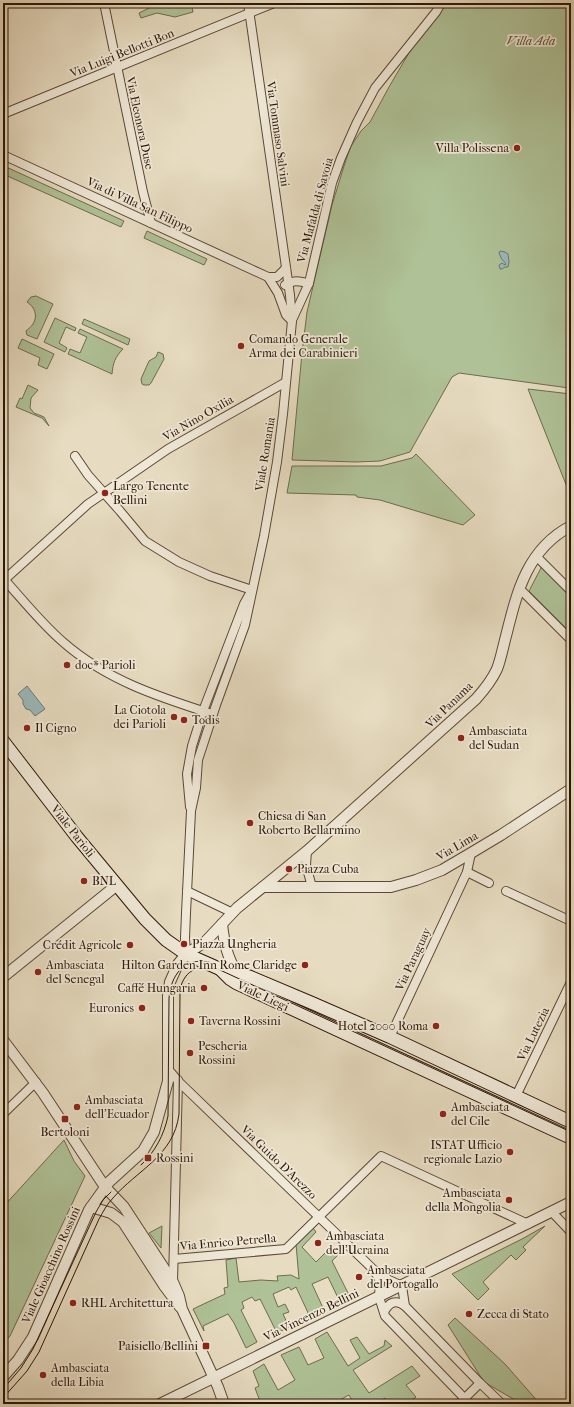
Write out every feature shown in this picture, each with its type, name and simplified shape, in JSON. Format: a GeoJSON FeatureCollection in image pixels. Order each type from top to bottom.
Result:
{"type":"FeatureCollection","features":[{"type":"Feature","properties":{"kind":"main road","name":"Viale Parioli"},"geometry":{"type":"LineString","coordinates":[[4,745],[77,837],[145,919],[166,940],[186,954]]}},
{"type":"Feature","properties":{"kind":"main road"},"geometry":{"type":"LineString","coordinates":[[186,954],[220,969]]}},
{"type":"Feature","properties":{"kind":"main road","name":"Viale Liegi"},"geometry":{"type":"LineString","coordinates":[[220,969],[252,977],[390,1037],[571,1122]]}},
{"type":"Feature","properties":{"kind":"main road","name":"Viale Liegi"},"geometry":{"type":"LineString","coordinates":[[220,969],[236,983],[571,1138]]}},
{"type":"Feature","properties":{"kind":"street","name":"Via Eleonora Duse"},"geometry":{"type":"LineString","coordinates":[[104,3],[142,192],[150,223]]}},
{"type":"Feature","properties":{"kind":"street","name":"Via Tommaso Salvini"},"geometry":{"type":"LineString","coordinates":[[248,3],[288,282],[292,321]]}},
{"type":"Feature","properties":{"kind":"street","name":"Via Luigi Bellotti Bon"},"geometry":{"type":"LineString","coordinates":[[3,114],[274,3]]}},
{"type":"Feature","properties":{"kind":"street","name":"Via Mafalda di Savoia"},"geometry":{"type":"LineString","coordinates":[[292,321],[309,283],[332,183],[357,122],[375,88],[436,12],[441,3]]}},
{"type":"Feature","properties":{"kind":"street","name":"Via di Villa San Filippo"},"geometry":{"type":"LineString","coordinates":[[3,155],[268,276]]}},
{"type":"Feature","properties":{"kind":"street"},"geometry":{"type":"LineString","coordinates":[[268,276],[277,277],[286,268]]}},
{"type":"Feature","properties":{"kind":"street"},"geometry":{"type":"LineString","coordinates":[[268,276],[278,293],[286,315],[292,321]]}},
{"type":"Feature","properties":{"kind":"street"},"geometry":{"type":"LineString","coordinates":[[278,293],[288,282],[296,281],[309,283]]}},
{"type":"Feature","properties":{"kind":"street","name":"Viale Romania"},"geometry":{"type":"LineString","coordinates":[[191,811],[196,788],[199,755],[212,714],[245,625],[264,536],[277,462],[292,321]]}},
{"type":"Feature","properties":{"kind":"street","name":"Via Nino Oxilia"},"geometry":{"type":"LineString","coordinates":[[104,493],[168,449],[286,382]]}},
{"type":"Feature","properties":{"kind":"street"},"geometry":{"type":"LineString","coordinates":[[75,456],[88,475],[145,541],[179,562],[210,576],[252,590]]}},
{"type":"Feature","properties":{"kind":"street"},"geometry":{"type":"LineString","coordinates":[[104,493],[85,507],[3,579],[59,638],[70,648],[97,667],[141,690],[165,700],[212,714]]}},
{"type":"Feature","properties":{"kind":"street","name":"Via Panama"},"geometry":{"type":"LineString","coordinates":[[307,851],[481,694],[498,667],[519,588],[526,571],[536,556],[556,535],[571,526]]}},
{"type":"Feature","properties":{"kind":"street"},"geometry":{"type":"LineString","coordinates":[[536,556],[571,591]]}},
{"type":"Feature","properties":{"kind":"street"},"geometry":{"type":"LineString","coordinates":[[519,588],[571,640]]}},
{"type":"Feature","properties":{"kind":"street","name":"Viale Romania"},"geometry":{"type":"LineString","coordinates":[[187,891],[191,811],[188,787],[188,764],[203,711],[244,604],[252,590]]}},
{"type":"Feature","properties":{"kind":"street","name":"Via Lima"},"geometry":{"type":"LineString","coordinates":[[312,887],[399,886],[437,872],[501,835],[571,789]]}},
{"type":"Feature","properties":{"kind":"street"},"geometry":{"type":"LineString","coordinates":[[187,891],[185,938],[186,954],[205,942],[228,918],[263,886],[307,851]]}},
{"type":"Feature","properties":{"kind":"street"},"geometry":{"type":"LineString","coordinates":[[263,886],[312,887],[305,862],[307,851]]}},
{"type":"Feature","properties":{"kind":"street","name":"Via Paraguay"},"geometry":{"type":"LineString","coordinates":[[390,1037],[467,872],[471,853]]}},
{"type":"Feature","properties":{"kind":"street"},"geometry":{"type":"LineString","coordinates":[[467,872],[489,883]]}},
{"type":"Feature","properties":{"kind":"street"},"geometry":{"type":"LineString","coordinates":[[3,977],[117,885]]}},
{"type":"Feature","properties":{"kind":"street"},"geometry":{"type":"LineString","coordinates":[[187,891],[228,918]]}},
{"type":"Feature","properties":{"kind":"street"},"geometry":{"type":"LineString","coordinates":[[506,891],[571,921]]}},
{"type":"Feature","properties":{"kind":"street"},"geometry":{"type":"LineString","coordinates":[[228,918],[227,952],[230,962],[237,973]]}},
{"type":"Feature","properties":{"kind":"street","name":"Viale Gioacchino Rossini"},"geometry":{"type":"LineString","coordinates":[[3,1377],[18,1360],[33,1337],[84,1218],[114,1177],[139,1156],[151,1139],[158,1120],[168,1081],[167,1005],[169,986],[174,970],[186,954]]}},
{"type":"Feature","properties":{"kind":"street","name":"Via Lutezia"},"geometry":{"type":"LineString","coordinates":[[516,1096],[571,982]]}},
{"type":"Feature","properties":{"kind":"street"},"geometry":{"type":"LineString","coordinates":[[3,1040],[36,1082],[106,1187],[124,1207],[173,1282],[179,1296],[182,1309],[214,1377],[224,1404]]}},
{"type":"Feature","properties":{"kind":"street","name":"Via Guido D'Arezzo"},"geometry":{"type":"LineString","coordinates":[[168,1069],[375,1271],[402,1286]]}},
{"type":"Feature","properties":{"kind":"street"},"geometry":{"type":"LineString","coordinates":[[173,1282],[178,1080]]}},
{"type":"Feature","properties":{"kind":"street"},"geometry":{"type":"LineString","coordinates":[[3,1114],[36,1082]]}},
{"type":"Feature","properties":{"kind":"street","name":"Via Enrico Petrella"},"geometry":{"type":"LineString","coordinates":[[174,1259],[286,1249],[381,1156],[528,1224]]}},
{"type":"Feature","properties":{"kind":"street","name":"Via Vincenzo Bellini"},"geometry":{"type":"LineString","coordinates":[[160,1404],[571,1202]]}},
{"type":"Feature","properties":{"kind":"street"},"geometry":{"type":"LineString","coordinates":[[91,1207],[111,1213],[123,1222],[170,1295],[182,1309]]}},
{"type":"Feature","properties":{"kind":"street"},"geometry":{"type":"LineString","coordinates":[[552,1212],[571,1232]]}},
{"type":"Feature","properties":{"kind":"street"},"geometry":{"type":"LineString","coordinates":[[375,1271],[380,1281],[379,1297],[385,1316],[464,1402],[480,1383]]}},
{"type":"Feature","properties":{"kind":"street"},"geometry":{"type":"LineString","coordinates":[[402,1286],[405,1306]]}},
{"type":"Feature","properties":{"kind":"street"},"geometry":{"type":"LineString","coordinates":[[384,1312],[389,1304],[394,1302],[399,1302],[405,1306],[502,1404]]}},
{"type":"Feature","properties":{"kind":"green space"},"geometry":{"type":"Polygon","coordinates":[[[150,3],[191,3],[193,12],[175,17],[157,13],[141,18],[139,13],[151,7],[150,3]]]}},
{"type":"Feature","properties":{"kind":"green space","name":"Villa Ada"},"geometry":{"type":"Polygon","coordinates":[[[447,3],[571,3],[571,386],[569,388],[459,373],[452,377],[410,452],[380,461],[357,462],[292,460],[307,312],[332,205],[345,163],[351,146],[361,131],[370,122],[413,46],[447,3]]]}},
{"type":"Feature","properties":{"kind":"green space"},"geometry":{"type":"Polygon","coordinates":[[[4,166],[124,221],[121,227],[3,174],[4,166]]]}},
{"type":"Feature","properties":{"kind":"green space"},"geometry":{"type":"Polygon","coordinates":[[[147,231],[207,259],[204,265],[144,238],[147,231]]]}},
{"type":"Feature","properties":{"kind":"green space"},"geometry":{"type":"Polygon","coordinates":[[[36,296],[53,304],[37,339],[27,335],[26,331],[35,321],[34,309],[27,302],[31,297],[36,296]]]}},
{"type":"Feature","properties":{"kind":"green space"},"geometry":{"type":"Polygon","coordinates":[[[55,318],[76,328],[75,331],[66,327],[59,343],[67,348],[65,352],[44,342],[55,318]]]}},
{"type":"Feature","properties":{"kind":"green space"},"geometry":{"type":"Polygon","coordinates":[[[84,319],[130,339],[128,345],[82,324],[84,319]]]}},
{"type":"Feature","properties":{"kind":"green space"},"geometry":{"type":"Polygon","coordinates":[[[80,329],[123,349],[115,360],[112,374],[68,354],[70,349],[80,353],[87,337],[78,333],[80,329]]]}},
{"type":"Feature","properties":{"kind":"green space"},"geometry":{"type":"Polygon","coordinates":[[[22,339],[54,354],[47,369],[38,365],[40,358],[18,348],[22,339]]]}},
{"type":"Feature","properties":{"kind":"green space"},"geometry":{"type":"Polygon","coordinates":[[[158,352],[163,354],[164,359],[151,383],[149,385],[144,385],[142,384],[141,379],[149,361],[156,357],[158,352]]]}},
{"type":"Feature","properties":{"kind":"green space"},"geometry":{"type":"Polygon","coordinates":[[[28,385],[38,390],[31,398],[30,408],[34,413],[44,417],[49,426],[42,418],[16,407],[20,398],[22,399],[28,385]]]}},
{"type":"Feature","properties":{"kind":"green space"},"geometry":{"type":"Polygon","coordinates":[[[528,389],[571,394],[571,497],[528,389]]]}},
{"type":"Feature","properties":{"kind":"green space"},"geometry":{"type":"Polygon","coordinates":[[[416,454],[475,515],[463,525],[380,500],[357,497],[356,495],[287,493],[292,466],[381,466],[412,458],[416,454]]]}},
{"type":"Feature","properties":{"kind":"green space"},"geometry":{"type":"Polygon","coordinates":[[[542,566],[571,595],[571,633],[529,591],[542,566]]]}},
{"type":"Feature","properties":{"kind":"green space"},"geometry":{"type":"Polygon","coordinates":[[[64,1140],[74,1161],[85,1176],[10,1336],[3,1344],[3,1207],[64,1140]]]}},
{"type":"Feature","properties":{"kind":"green space"},"geometry":{"type":"Polygon","coordinates":[[[162,1226],[161,1248],[149,1233],[162,1226]]]}},
{"type":"Feature","properties":{"kind":"green space"},"geometry":{"type":"Polygon","coordinates":[[[545,1226],[523,1247],[526,1250],[516,1260],[511,1255],[483,1282],[489,1289],[478,1300],[452,1274],[522,1239],[545,1226]]]}},
{"type":"Feature","properties":{"kind":"green space"},"geometry":{"type":"Polygon","coordinates":[[[313,1228],[316,1232],[302,1247],[316,1262],[331,1247],[340,1253],[332,1261],[350,1297],[340,1302],[328,1277],[312,1284],[324,1310],[310,1317],[296,1287],[291,1290],[289,1287],[273,1294],[278,1307],[285,1304],[289,1312],[283,1314],[289,1327],[277,1333],[260,1299],[255,1301],[252,1297],[242,1302],[244,1308],[241,1310],[257,1342],[246,1348],[228,1314],[203,1326],[204,1331],[193,1309],[225,1294],[224,1288],[228,1287],[226,1260],[236,1258],[239,1282],[261,1280],[278,1281],[277,1276],[291,1275],[299,1279],[296,1244],[313,1228]]]}},
{"type":"Feature","properties":{"kind":"green space"},"geometry":{"type":"Polygon","coordinates":[[[455,1318],[505,1364],[540,1404],[522,1404],[484,1382],[448,1325],[455,1318]]]}},
{"type":"Feature","properties":{"kind":"green space"},"geometry":{"type":"Polygon","coordinates":[[[327,1332],[348,1366],[360,1358],[350,1340],[357,1337],[369,1354],[384,1346],[385,1340],[392,1346],[353,1370],[369,1393],[412,1366],[420,1376],[406,1385],[416,1397],[405,1404],[388,1404],[385,1398],[376,1404],[354,1404],[349,1395],[332,1404],[261,1404],[255,1388],[259,1386],[253,1371],[264,1364],[278,1390],[295,1380],[281,1355],[299,1347],[308,1365],[324,1358],[315,1339],[327,1332]]]}},
{"type":"Feature","properties":{"kind":"water"},"geometry":{"type":"Polygon","coordinates":[[[500,251],[508,254],[509,262],[508,267],[502,269],[500,269],[499,265],[502,263],[505,265],[506,264],[501,258],[499,253],[500,251]]]}},
{"type":"Feature","properties":{"kind":"water"},"geometry":{"type":"Polygon","coordinates":[[[27,686],[45,709],[35,716],[30,710],[26,709],[23,704],[23,700],[18,694],[27,686]]]}},
{"type":"Feature","properties":{"kind":"tram line"},"geometry":{"type":"LineString","coordinates":[[141,1165],[151,1155],[158,1143],[168,1116],[170,990],[176,975],[186,965],[192,962],[209,962]]}},
{"type":"Feature","properties":{"kind":"tram line"},"geometry":{"type":"LineString","coordinates":[[3,1398],[27,1371],[39,1352],[105,1208],[123,1188],[162,1152],[176,1129],[179,1114],[180,990],[185,977],[194,970],[206,967],[220,970],[571,1132]]}},
{"type":"Feature","properties":{"kind":"tram line"},"geometry":{"type":"LineString","coordinates":[[3,1389],[21,1368],[33,1349],[96,1212],[103,1200],[111,1192]]}},
{"type":"Feature","properties":{"kind":"place","name":"Villa Polissena"},"geometry":{"type":"Point","coordinates":[517,148]}},
{"type":"Feature","properties":{"kind":"place","name":"Comando Generale Arma dei Carabinieri"},"geometry":{"type":"Point","coordinates":[241,346]}},
{"type":"Feature","properties":{"kind":"place","name":"Largo Tenente Bellini"},"geometry":{"type":"Point","coordinates":[105,493]}},
{"type":"Feature","properties":{"kind":"place","name":"doc* Parioli"},"geometry":{"type":"Point","coordinates":[67,665]}},
{"type":"Feature","properties":{"kind":"place","name":"La Ciotola dei Parioli"},"geometry":{"type":"Point","coordinates":[174,717]}},
{"type":"Feature","properties":{"kind":"place","name":"Todis"},"geometry":{"type":"Point","coordinates":[184,720]}},
{"type":"Feature","properties":{"kind":"place","name":"Il Cigno"},"geometry":{"type":"Point","coordinates":[27,728]}},
{"type":"Feature","properties":{"kind":"place","name":"Ambasciata del Sudan"},"geometry":{"type":"Point","coordinates":[461,738]}},
{"type":"Feature","properties":{"kind":"place","name":"Chiesa di San Roberto Bellarmino"},"geometry":{"type":"Point","coordinates":[250,823]}},
{"type":"Feature","properties":{"kind":"place","name":"Piazza Cuba"},"geometry":{"type":"Point","coordinates":[289,869]}},
{"type":"Feature","properties":{"kind":"place","name":"BNL"},"geometry":{"type":"Point","coordinates":[84,881]}},
{"type":"Feature","properties":{"kind":"place","name":"Piazza Ungheria"},"geometry":{"type":"Point","coordinates":[184,944]}},
{"type":"Feature","properties":{"kind":"place","name":"Crédit Agricole"},"geometry":{"type":"Point","coordinates":[130,945]}},
{"type":"Feature","properties":{"kind":"place","name":"Hilton Garden Inn Rome Claridge"},"geometry":{"type":"Point","coordinates":[305,965]}},
{"type":"Feature","properties":{"kind":"place","name":"Ambasciata del Senegal"},"geometry":{"type":"Point","coordinates":[38,972]}},
{"type":"Feature","properties":{"kind":"place","name":"Caffé Hungaria"},"geometry":{"type":"Point","coordinates":[204,988]}},
{"type":"Feature","properties":{"kind":"place","name":"Euronics"},"geometry":{"type":"Point","coordinates":[142,1008]}},
{"type":"Feature","properties":{"kind":"place","name":"Taverna Rossini"},"geometry":{"type":"Point","coordinates":[191,1021]}},
{"type":"Feature","properties":{"kind":"place","name":"Hotel 2000 Roma"},"geometry":{"type":"Point","coordinates":[436,1026]}},
{"type":"Feature","properties":{"kind":"place","name":"Pescheria Rossini"},"geometry":{"type":"Point","coordinates":[190,1053]}},
{"type":"Feature","properties":{"kind":"place","name":"Ambasciata dell’Ecuador"},"geometry":{"type":"Point","coordinates":[77,1107]}},
{"type":"Feature","properties":{"kind":"place","name":"Ambasciata del Cile"},"geometry":{"type":"Point","coordinates":[443,1114]}},
{"type":"Feature","properties":{"kind":"place","name":"Bertoloni"},"geometry":{"type":"Point","coordinates":[65,1119]}},
{"type":"Feature","properties":{"kind":"place","name":"ISTAT Ufficio regionale Lazio"},"geometry":{"type":"Point","coordinates":[510,1152]}},
{"type":"Feature","properties":{"kind":"place","name":"Rossini"},"geometry":{"type":"Point","coordinates":[148,1158]}},
{"type":"Feature","properties":{"kind":"place","name":"Ambasciata della Mongolia"},"geometry":{"type":"Point","coordinates":[509,1200]}},
{"type":"Feature","properties":{"kind":"place","name":"Ambasciata dell'Ucraina"},"geometry":{"type":"Point","coordinates":[318,1243]}},
{"type":"Feature","properties":{"kind":"place","name":"Ambasciata del Portogallo"},"geometry":{"type":"Point","coordinates":[359,1277]}},
{"type":"Feature","properties":{"kind":"place","name":"RHL Architettura"},"geometry":{"type":"Point","coordinates":[73,1303]}},
{"type":"Feature","properties":{"kind":"place","name":"Zecca di Stato"},"geometry":{"type":"Point","coordinates":[469,1314]}},
{"type":"Feature","properties":{"kind":"place","name":"Paisiello/Bellini"},"geometry":{"type":"Point","coordinates":[206,1346]}},
{"type":"Feature","properties":{"kind":"place","name":"Ambasciata della Libia"},"geometry":{"type":"Point","coordinates":[43,1375]}}]}
